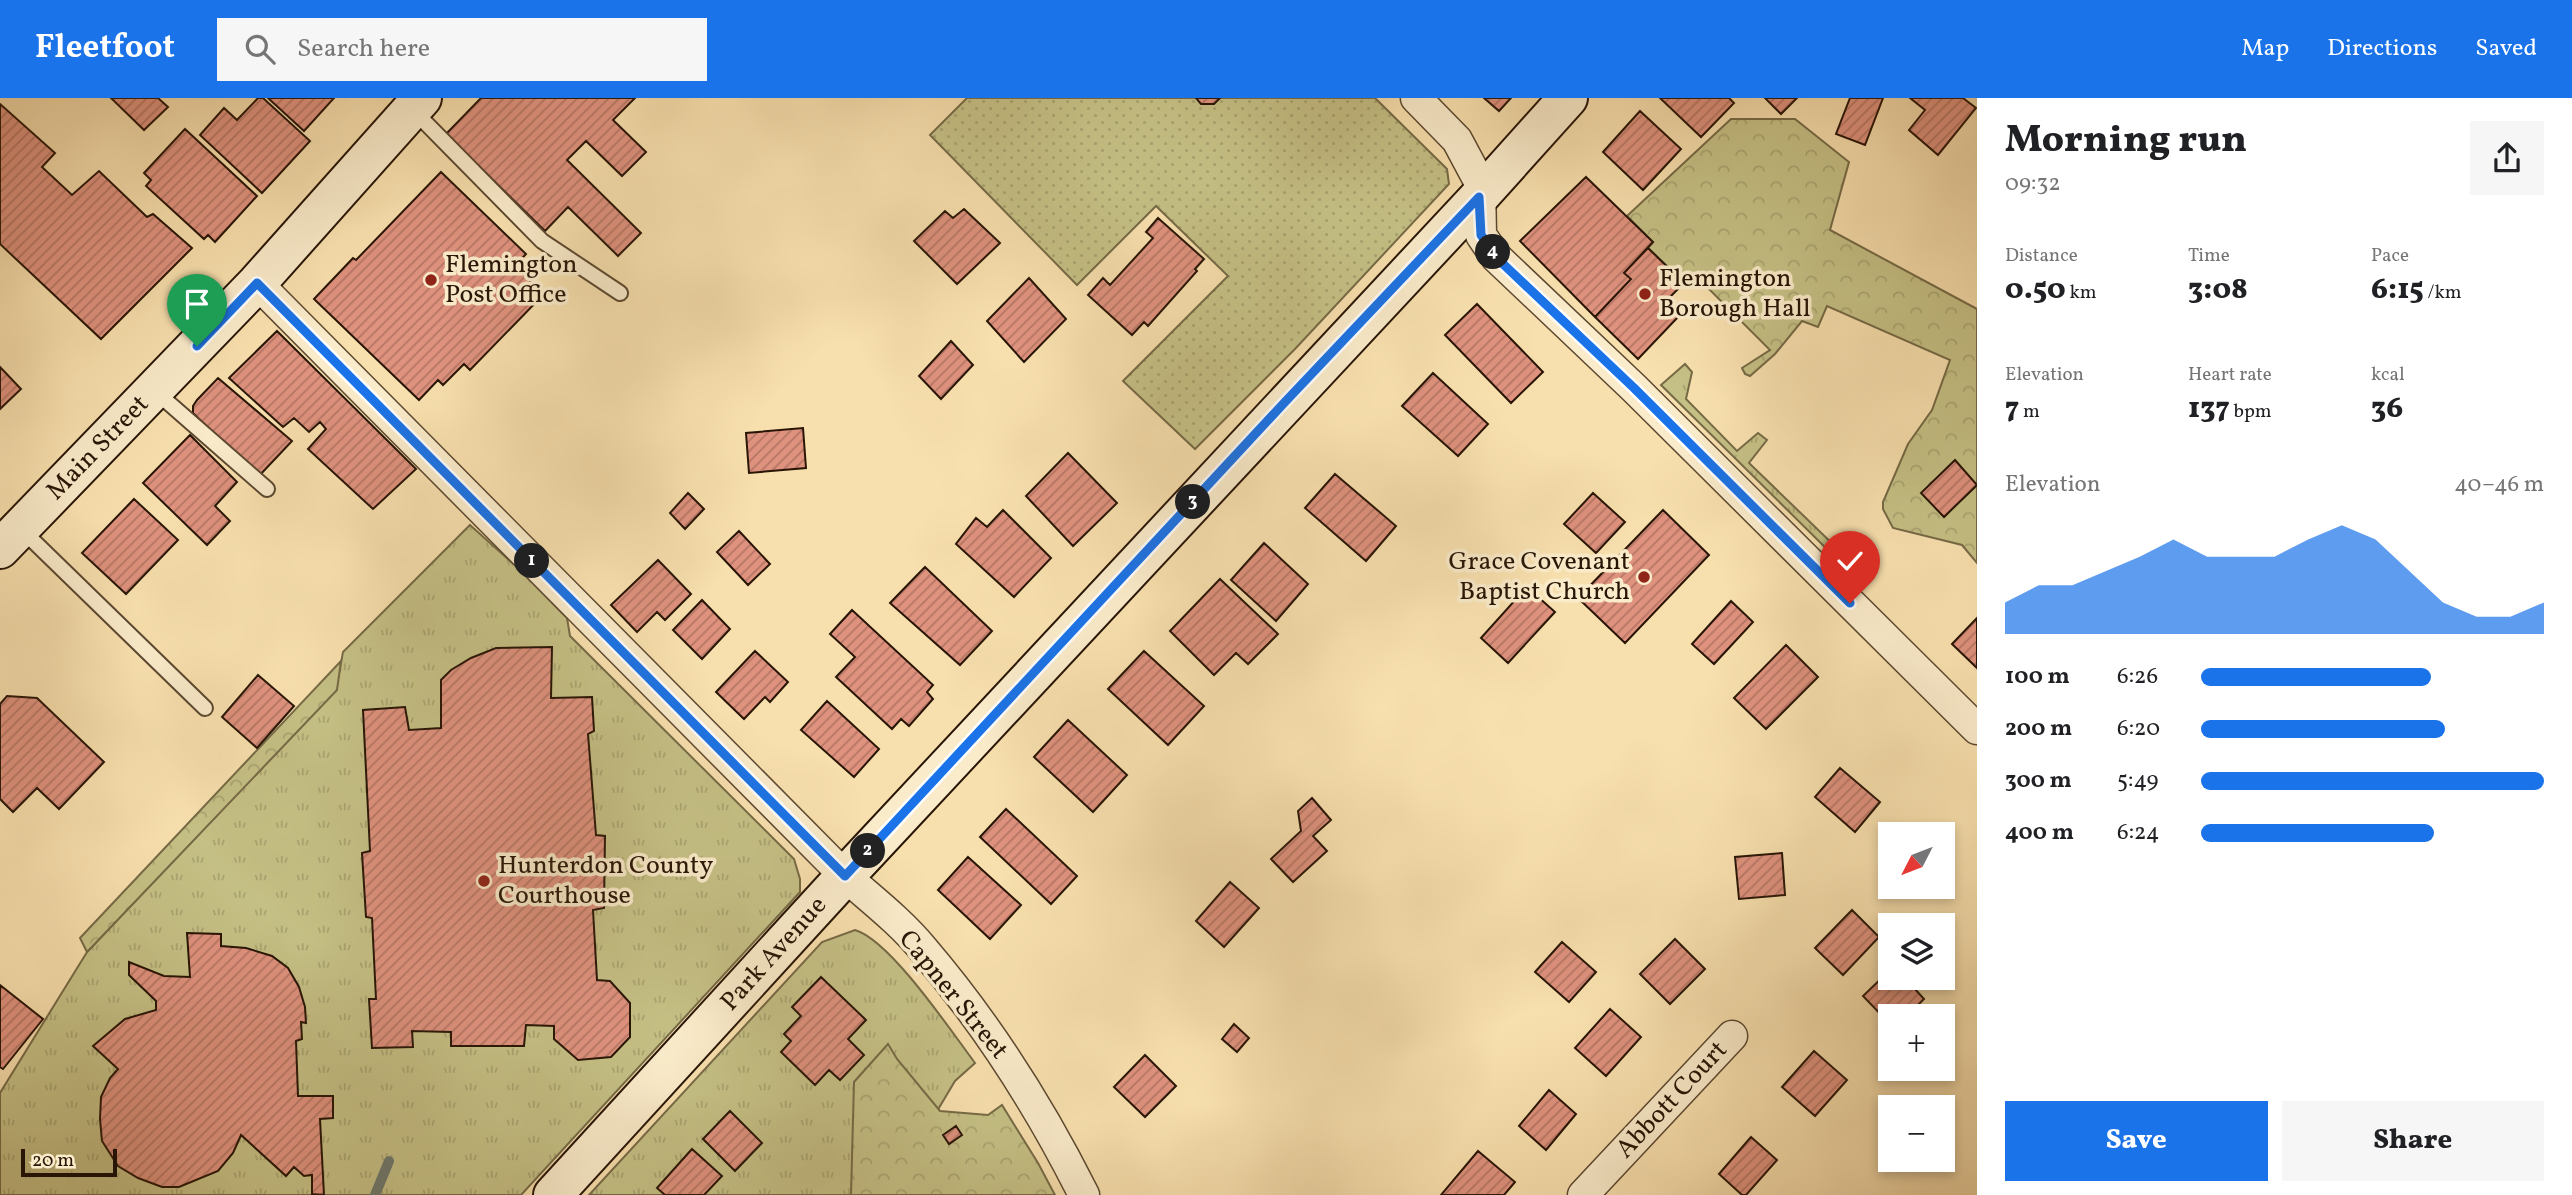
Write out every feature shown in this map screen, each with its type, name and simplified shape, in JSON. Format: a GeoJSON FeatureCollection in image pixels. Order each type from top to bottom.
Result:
{"type":"FeatureCollection","features":[{"type":"Feature","properties":{"kind":"street"},"geometry":{"type":"LineString","coordinates":[[1416,98],[1457,140],[1480,183],[1481,235],[1501,262],[1634,388],[1977,729]]}},
{"type":"Feature","properties":{"kind":"street","name":"Park Avenue"},"geometry":{"type":"LineString","coordinates":[[554,1195],[845,876],[1479,197],[1568,98]]}},
{"type":"Feature","properties":{"kind":"street","name":"Main Street"},"geometry":{"type":"LineString","coordinates":[[7,529],[67,479],[257,283],[417,103]]}},
{"type":"Feature","properties":{"kind":"street","name":"Capner Street"},"geometry":{"type":"LineString","coordinates":[[257,283],[845,876],[922,947],[994,1040],[1058,1144],[1084,1195]]}},
{"type":"Feature","properties":{"kind":"street","name":"Abbott Court"},"geometry":{"type":"LineString","coordinates":[[1583,1195],[1732,1036]]}},
{"type":"Feature","properties":{"kind":"lane"},"geometry":{"type":"LineString","coordinates":[[417,103],[542,241],[620,293]]}},
{"type":"Feature","properties":{"kind":"lane"},"geometry":{"type":"LineString","coordinates":[[154,390],[267,489]]}},
{"type":"Feature","properties":{"kind":"lane"},"geometry":{"type":"LineString","coordinates":[[7,529],[205,708]]}},
{"type":"Feature","properties":{"kind":"green space"},"geometry":{"type":"Polygon","coordinates":[[[967,98],[1375,98],[1447,169],[1449,184],[1295,349],[1195,449],[1123,381],[1228,276],[1156,206],[1077,285],[930,135],[967,98]]]}},
{"type":"Feature","properties":{"kind":"green space"},"geometry":{"type":"Polygon","coordinates":[[[1731,119],[1795,119],[1849,162],[1830,230],[1977,309],[1977,563],[1962,545],[1893,528],[1883,509],[1883,502],[1908,444],[1932,410],[1950,360],[1827,306],[1818,327],[1802,321],[1775,354],[1750,376],[1745,374],[1742,368],[1770,350],[1694,274],[1684,282],[1648,248],[1653,242],[1627,216],[1731,119]]]}},
{"type":"Feature","properties":{"kind":"green space"},"geometry":{"type":"Polygon","coordinates":[[[1685,364],[1692,372],[1686,399],[1737,451],[1758,433],[1767,440],[1749,463],[1841,552],[1853,539],[1862,541],[1863,545],[1844,566],[1661,385],[1685,364]]]}},
{"type":"Feature","properties":{"kind":"green space"},"geometry":{"type":"Polygon","coordinates":[[[470,525],[518,568],[567,618],[570,636],[794,859],[800,879],[800,892],[521,1195],[0,1195],[0,1093],[87,952],[336,690],[343,652],[470,525]]]}},
{"type":"Feature","properties":{"kind":"green space"},"geometry":{"type":"Polygon","coordinates":[[[341,661],[337,690],[87,952],[80,938],[341,661]]]}},
{"type":"Feature","properties":{"kind":"green space"},"geometry":{"type":"Polygon","coordinates":[[[855,930],[869,937],[902,968],[975,1063],[955,1081],[887,1195],[589,1195],[822,942],[855,930]]]}},
{"type":"Feature","properties":{"kind":"green space"},"geometry":{"type":"Polygon","coordinates":[[[888,1044],[940,1111],[988,1115],[1002,1105],[1055,1195],[851,1195],[854,1082],[888,1044]]]}},
{"type":"Feature","properties":{"kind":"building"},"geometry":{"type":"Polygon","coordinates":[[[111,98],[158,98],[168,107],[144,130],[111,98]]]}},
{"type":"Feature","properties":{"kind":"building"},"geometry":{"type":"Polygon","coordinates":[[[258,98],[263,98],[310,141],[262,193],[200,135],[224,108],[237,120],[258,98]]]}},
{"type":"Feature","properties":{"kind":"building"},"geometry":{"type":"Polygon","coordinates":[[[268,98],[334,98],[304,131],[268,98]]]}},
{"type":"Feature","properties":{"kind":"building"},"geometry":{"type":"Polygon","coordinates":[[[481,98],[635,98],[613,120],[646,152],[622,176],[586,141],[567,160],[641,233],[618,256],[568,207],[545,231],[446,134],[481,98]]]}},
{"type":"Feature","properties":{"kind":"building"},"geometry":{"type":"Polygon","coordinates":[[[1196,98],[1220,98],[1214,104],[1201,104],[1196,98]]]}},
{"type":"Feature","properties":{"kind":"building"},"geometry":{"type":"Polygon","coordinates":[[[1484,98],[1511,98],[1499,111],[1484,98]]]}},
{"type":"Feature","properties":{"kind":"building"},"geometry":{"type":"Polygon","coordinates":[[[1660,98],[1729,98],[1734,103],[1701,137],[1660,98]]]}},
{"type":"Feature","properties":{"kind":"building"},"geometry":{"type":"Polygon","coordinates":[[[1765,98],[1797,98],[1781,114],[1765,98]]]}},
{"type":"Feature","properties":{"kind":"building"},"geometry":{"type":"Polygon","coordinates":[[[1850,98],[1883,98],[1865,145],[1836,134],[1850,98]]]}},
{"type":"Feature","properties":{"kind":"building"},"geometry":{"type":"Polygon","coordinates":[[[1910,98],[1963,98],[1976,108],[1938,155],[1909,130],[1925,110],[1910,98]]]}},
{"type":"Feature","properties":{"kind":"building"},"geometry":{"type":"Polygon","coordinates":[[[0,104],[55,153],[42,167],[72,195],[99,171],[147,217],[153,214],[192,248],[101,339],[0,244],[0,104]]]}},
{"type":"Feature","properties":{"kind":"building"},"geometry":{"type":"Polygon","coordinates":[[[1640,111],[1681,149],[1643,190],[1603,152],[1640,111]]]}},
{"type":"Feature","properties":{"kind":"building"},"geometry":{"type":"Polygon","coordinates":[[[185,129],[257,196],[215,242],[208,235],[204,239],[146,186],[151,180],[144,173],[185,129]]]}},
{"type":"Feature","properties":{"kind":"building","name":"Flemington Post Office"},"geometry":{"type":"Polygon","coordinates":[[[441,172],[526,254],[515,266],[544,294],[470,370],[464,364],[443,385],[438,380],[419,400],[314,299],[353,258],[356,260],[441,172]]]}},
{"type":"Feature","properties":{"kind":"building"},"geometry":{"type":"Polygon","coordinates":[[[1586,177],[1653,242],[1624,273],[1631,279],[1595,317],[1520,241],[1586,177]]]}},
{"type":"Feature","properties":{"kind":"building"},"geometry":{"type":"Polygon","coordinates":[[[964,209],[1000,243],[957,284],[914,241],[945,211],[953,218],[964,209]]]}},
{"type":"Feature","properties":{"kind":"building"},"geometry":{"type":"Polygon","coordinates":[[[1158,218],[1204,259],[1195,269],[1197,271],[1148,326],[1144,322],[1132,335],[1088,295],[1103,278],[1110,285],[1153,238],[1146,232],[1158,218]]]}},
{"type":"Feature","properties":{"kind":"building","name":"Flemington Borough Hall"},"geometry":{"type":"Polygon","coordinates":[[[1648,248],[1684,283],[1663,304],[1678,317],[1638,359],[1595,317],[1631,279],[1624,273],[1648,248]]]}},
{"type":"Feature","properties":{"kind":"building"},"geometry":{"type":"Polygon","coordinates":[[[1029,278],[1066,319],[1024,362],[987,321],[1029,278]]]}},
{"type":"Feature","properties":{"kind":"building"},"geometry":{"type":"Polygon","coordinates":[[[1477,304],[1543,372],[1511,403],[1445,335],[1477,304]]]}},
{"type":"Feature","properties":{"kind":"building"},"geometry":{"type":"Polygon","coordinates":[[[277,331],[416,469],[373,509],[308,449],[326,429],[320,422],[309,432],[294,418],[283,427],[229,378],[277,331]]]}},
{"type":"Feature","properties":{"kind":"building"},"geometry":{"type":"Polygon","coordinates":[[[951,341],[973,365],[941,399],[919,376],[951,341]]]}},
{"type":"Feature","properties":{"kind":"building"},"geometry":{"type":"Polygon","coordinates":[[[0,367],[21,389],[0,409],[0,367]]]}},
{"type":"Feature","properties":{"kind":"building"},"geometry":{"type":"Polygon","coordinates":[[[1433,373],[1488,424],[1458,456],[1402,406],[1433,373]]]}},
{"type":"Feature","properties":{"kind":"building"},"geometry":{"type":"Polygon","coordinates":[[[218,378],[292,441],[258,477],[193,413],[197,400],[218,378]]]}},
{"type":"Feature","properties":{"kind":"building"},"geometry":{"type":"Polygon","coordinates":[[[803,428],[806,468],[749,473],[746,433],[803,428]]]}},
{"type":"Feature","properties":{"kind":"building"},"geometry":{"type":"Polygon","coordinates":[[[190,435],[237,482],[215,506],[230,521],[207,545],[143,483],[190,435]]]}},
{"type":"Feature","properties":{"kind":"building"},"geometry":{"type":"Polygon","coordinates":[[[1068,453],[1117,503],[1073,546],[1026,496],[1068,453]]]}},
{"type":"Feature","properties":{"kind":"building"},"geometry":{"type":"Polygon","coordinates":[[[1955,460],[1977,485],[1944,517],[1921,493],[1955,460]]]}},
{"type":"Feature","properties":{"kind":"building"},"geometry":{"type":"Polygon","coordinates":[[[1335,474],[1396,526],[1366,561],[1305,508],[1335,474]]]}},
{"type":"Feature","properties":{"kind":"building"},"geometry":{"type":"Polygon","coordinates":[[[688,493],[704,509],[685,529],[670,513],[688,493]]]}},
{"type":"Feature","properties":{"kind":"building"},"geometry":{"type":"Polygon","coordinates":[[[1593,493],[1625,522],[1596,553],[1564,524],[1593,493]]]}},
{"type":"Feature","properties":{"kind":"building"},"geometry":{"type":"Polygon","coordinates":[[[134,499],[178,540],[126,594],[82,553],[134,499]]]}},
{"type":"Feature","properties":{"kind":"building"},"geometry":{"type":"Polygon","coordinates":[[[1003,510],[1051,558],[1014,597],[956,544],[976,518],[987,527],[1003,510]]]}},
{"type":"Feature","properties":{"kind":"building","name":"Grace Covenant Baptist Church"},"geometry":{"type":"Polygon","coordinates":[[[1663,510],[1709,555],[1625,643],[1578,598],[1663,510]]]}},
{"type":"Feature","properties":{"kind":"building"},"geometry":{"type":"Polygon","coordinates":[[[739,531],[770,564],[748,585],[717,552],[739,531]]]}},
{"type":"Feature","properties":{"kind":"building"},"geometry":{"type":"Polygon","coordinates":[[[1264,543],[1308,584],[1276,621],[1231,580],[1264,543]]]}},
{"type":"Feature","properties":{"kind":"building"},"geometry":{"type":"Polygon","coordinates":[[[658,560],[691,594],[665,620],[657,612],[637,632],[611,605],[658,560]]]}},
{"type":"Feature","properties":{"kind":"building"},"geometry":{"type":"Polygon","coordinates":[[[925,567],[992,631],[960,665],[890,603],[925,567]]]}},
{"type":"Feature","properties":{"kind":"building"},"geometry":{"type":"Polygon","coordinates":[[[1220,579],[1278,634],[1248,664],[1236,653],[1214,675],[1170,631],[1220,579]]]}},
{"type":"Feature","properties":{"kind":"building"},"geometry":{"type":"Polygon","coordinates":[[[1527,587],[1555,612],[1508,663],[1481,638],[1527,587]]]}},
{"type":"Feature","properties":{"kind":"building"},"geometry":{"type":"Polygon","coordinates":[[[702,600],[730,629],[702,659],[673,630],[702,600]]]}},
{"type":"Feature","properties":{"kind":"building"},"geometry":{"type":"Polygon","coordinates":[[[1731,601],[1753,622],[1714,664],[1692,644],[1731,601]]]}},
{"type":"Feature","properties":{"kind":"building"},"geometry":{"type":"Polygon","coordinates":[[[852,610],[933,685],[927,692],[933,699],[909,726],[901,719],[892,729],[836,677],[855,657],[830,634],[852,610]]]}},
{"type":"Feature","properties":{"kind":"building"},"geometry":{"type":"Polygon","coordinates":[[[1977,618],[1977,668],[1952,644],[1977,618]]]}},
{"type":"Feature","properties":{"kind":"building"},"geometry":{"type":"Polygon","coordinates":[[[1786,645],[1818,677],[1766,729],[1734,698],[1786,645]]]}},
{"type":"Feature","properties":{"kind":"building","name":"Hunterdon County Courthouse"},"geometry":{"type":"Polygon","coordinates":[[[552,647],[551,698],[592,697],[594,731],[588,734],[596,835],[605,836],[604,908],[593,910],[597,980],[610,981],[630,1003],[630,1037],[611,1057],[578,1060],[554,1039],[554,1026],[526,1025],[524,1046],[451,1046],[451,1032],[412,1031],[413,1047],[372,1048],[369,999],[376,999],[372,918],[366,917],[362,853],[370,851],[363,710],[405,707],[409,730],[441,728],[441,680],[451,670],[496,648],[552,647]]]}},
{"type":"Feature","properties":{"kind":"building"},"geometry":{"type":"Polygon","coordinates":[[[755,651],[788,682],[770,702],[765,697],[744,719],[716,692],[755,651]]]}},
{"type":"Feature","properties":{"kind":"building"},"geometry":{"type":"Polygon","coordinates":[[[1144,651],[1204,706],[1168,745],[1108,689],[1144,651]]]}},
{"type":"Feature","properties":{"kind":"building"},"geometry":{"type":"Polygon","coordinates":[[[258,675],[294,706],[257,748],[222,717],[258,675]]]}},
{"type":"Feature","properties":{"kind":"building"},"geometry":{"type":"Polygon","coordinates":[[[7,696],[37,698],[104,762],[59,809],[37,788],[13,812],[0,799],[0,704],[7,696]]]}},
{"type":"Feature","properties":{"kind":"building"},"geometry":{"type":"Polygon","coordinates":[[[827,701],[879,749],[854,777],[801,730],[827,701]]]}},
{"type":"Feature","properties":{"kind":"building"},"geometry":{"type":"Polygon","coordinates":[[[1068,720],[1127,775],[1093,812],[1034,757],[1068,720]]]}},
{"type":"Feature","properties":{"kind":"building"},"geometry":{"type":"Polygon","coordinates":[[[1840,768],[1880,802],[1855,832],[1815,797],[1840,768]]]}},
{"type":"Feature","properties":{"kind":"building"},"geometry":{"type":"Polygon","coordinates":[[[1312,798],[1331,820],[1313,836],[1327,851],[1293,882],[1271,859],[1301,831],[1298,811],[1312,798]]]}},
{"type":"Feature","properties":{"kind":"building"},"geometry":{"type":"Polygon","coordinates":[[[1006,809],[1077,876],[1051,904],[980,837],[1006,809]]]}},
{"type":"Feature","properties":{"kind":"building"},"geometry":{"type":"Polygon","coordinates":[[[1782,853],[1785,895],[1739,899],[1735,857],[1782,853]]]}},
{"type":"Feature","properties":{"kind":"building"},"geometry":{"type":"Polygon","coordinates":[[[968,857],[1021,905],[990,939],[938,890],[968,857]]]}},
{"type":"Feature","properties":{"kind":"building"},"geometry":{"type":"Polygon","coordinates":[[[1230,882],[1259,908],[1224,947],[1196,921],[1230,882]]]}},
{"type":"Feature","properties":{"kind":"building"},"geometry":{"type":"Polygon","coordinates":[[[1852,910],[1878,936],[1843,975],[1815,948],[1852,910]]]}},
{"type":"Feature","properties":{"kind":"building"},"geometry":{"type":"Polygon","coordinates":[[[187,933],[221,934],[221,946],[246,948],[272,956],[288,968],[299,987],[306,1023],[301,1022],[302,1039],[296,1041],[298,1096],[333,1096],[333,1118],[320,1119],[324,1195],[312,1194],[312,1175],[304,1176],[294,1167],[286,1176],[241,1135],[233,1153],[218,1171],[179,1187],[162,1187],[138,1178],[118,1166],[102,1141],[101,1097],[110,1078],[118,1069],[93,1046],[125,1019],[156,1010],[156,1001],[129,975],[129,962],[164,976],[190,977],[187,933]]]}},
{"type":"Feature","properties":{"kind":"building"},"geometry":{"type":"Polygon","coordinates":[[[1675,939],[1705,969],[1670,1004],[1640,974],[1675,939]]]}},
{"type":"Feature","properties":{"kind":"building"},"geometry":{"type":"Polygon","coordinates":[[[1562,942],[1596,972],[1569,1002],[1535,972],[1562,942]]]}},
{"type":"Feature","properties":{"kind":"building"},"geometry":{"type":"Polygon","coordinates":[[[821,977],[866,1020],[848,1039],[864,1055],[840,1080],[829,1070],[815,1085],[781,1052],[791,1041],[784,1034],[801,1016],[792,1007],[821,977]]]}},
{"type":"Feature","properties":{"kind":"building"},"geometry":{"type":"Polygon","coordinates":[[[1878,982],[1878,990],[1916,990],[1924,999],[1919,1004],[1878,1004],[1878,1012],[1863,996],[1878,982]]]}},
{"type":"Feature","properties":{"kind":"building"},"geometry":{"type":"Polygon","coordinates":[[[0,985],[43,1019],[3,1069],[0,1067],[0,985]]]}},
{"type":"Feature","properties":{"kind":"building"},"geometry":{"type":"Polygon","coordinates":[[[1610,1009],[1641,1037],[1606,1076],[1575,1048],[1610,1009]]]}},
{"type":"Feature","properties":{"kind":"building"},"geometry":{"type":"Polygon","coordinates":[[[1234,1024],[1249,1038],[1237,1052],[1222,1039],[1234,1024]]]}},
{"type":"Feature","properties":{"kind":"building"},"geometry":{"type":"Polygon","coordinates":[[[1814,1051],[1847,1080],[1815,1116],[1782,1087],[1814,1051]]]}},
{"type":"Feature","properties":{"kind":"building"},"geometry":{"type":"Polygon","coordinates":[[[1145,1055],[1176,1086],[1145,1117],[1114,1087],[1145,1055]]]}},
{"type":"Feature","properties":{"kind":"building"},"geometry":{"type":"Polygon","coordinates":[[[1549,1090],[1576,1114],[1546,1150],[1519,1126],[1549,1090]]]}},
{"type":"Feature","properties":{"kind":"building"},"geometry":{"type":"Polygon","coordinates":[[[730,1111],[762,1143],[735,1171],[703,1139],[730,1111]]]}},
{"type":"Feature","properties":{"kind":"building"},"geometry":{"type":"Polygon","coordinates":[[[956,1126],[962,1135],[949,1144],[943,1135],[956,1126]]]}},
{"type":"Feature","properties":{"kind":"building"},"geometry":{"type":"Polygon","coordinates":[[[1751,1137],[1777,1160],[1746,1195],[1742,1195],[1719,1174],[1751,1137]]]}},
{"type":"Feature","properties":{"kind":"building"},"geometry":{"type":"Polygon","coordinates":[[[692,1149],[722,1176],[704,1195],[665,1195],[657,1188],[692,1149]]]}},
{"type":"Feature","properties":{"kind":"building"},"geometry":{"type":"Polygon","coordinates":[[[1478,1151],[1515,1182],[1504,1195],[1441,1195],[1478,1151]]]}},
{"type":"Feature","properties":{"kind":"waterway"},"geometry":{"type":"LineString","coordinates":[[375,1195],[389,1161]]}},
{"type":"Feature","properties":{"kind":"place","name":"Flemington Post Office"},"geometry":{"type":"Point","coordinates":[431,280]}},
{"type":"Feature","properties":{"kind":"place","name":"Flemington Borough Hall"},"geometry":{"type":"Point","coordinates":[1645,294]}},
{"type":"Feature","properties":{"kind":"place","name":"Grace Covenant Baptist Church"},"geometry":{"type":"Point","coordinates":[1644,577]}},
{"type":"Feature","properties":{"kind":"place","name":"Hunterdon County Courthouse"},"geometry":{"type":"Point","coordinates":[484,881]}},
{"type":"Feature","properties":{"kind":"route"},"geometry":{"type":"LineString","coordinates":[[197,346],[257,283],[845,876],[1479,197],[1481,235],[1501,262],[1634,388],[1850,603]]}}]}
